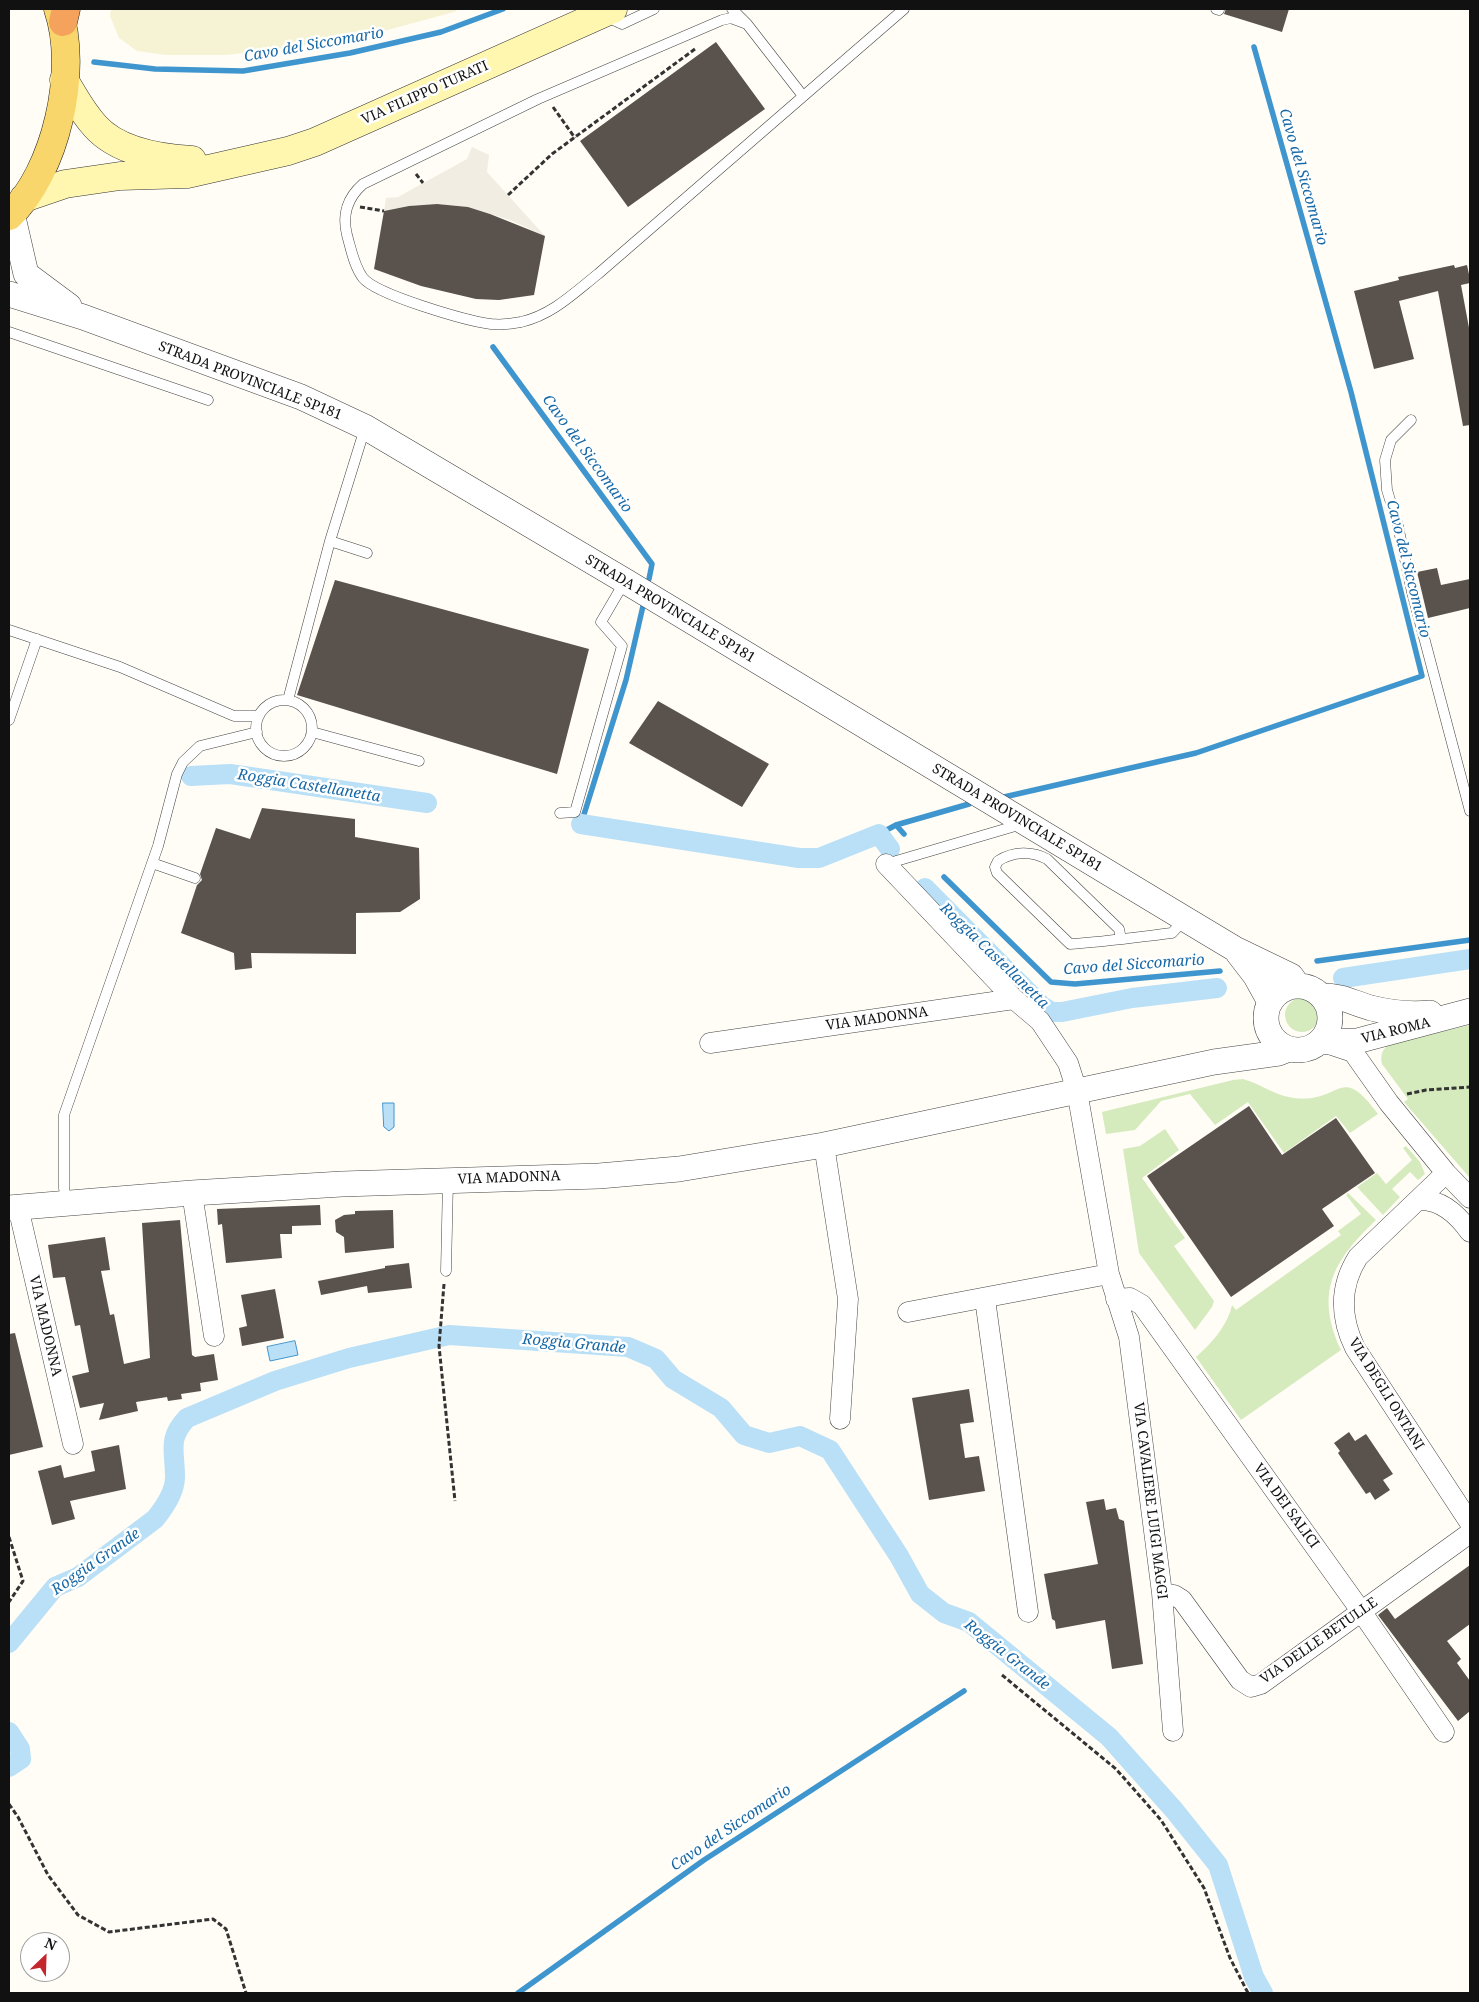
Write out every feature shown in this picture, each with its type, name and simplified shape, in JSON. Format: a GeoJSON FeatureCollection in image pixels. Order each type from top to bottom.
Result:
{"type":"FeatureCollection","features":[{"type":"Feature","properties":{"kind":"main road","name":"VIA FILIPPO TURATI"},"geometry":{"type":"LineString","coordinates":[[15,209],[42,190],[65,184],[120,176],[187,174],[231,162],[258,158],[315,142],[608,11]]}},
{"type":"Feature","properties":{"kind":"main road"},"geometry":{"type":"LineString","coordinates":[[15,209],[46,158],[58,125],[64,80],[62,13]]}},
{"type":"Feature","properties":{"kind":"main road","name":"VIA FILIPPO TURATI"},"geometry":{"type":"LineString","coordinates":[[64,80],[96,128],[110,138],[141,153],[170,159],[231,162]]}},
{"type":"Feature","properties":{"kind":"street","name":"STRADA PROVINCIALE SP181"},"geometry":{"type":"LineString","coordinates":[[15,209],[26,274],[83,317]]}},
{"type":"Feature","properties":{"kind":"street","name":"STRADA PROVINCIALE SP181"},"geometry":{"type":"LineString","coordinates":[[9,294],[83,317],[301,397],[365,427],[625,581],[1184,919],[1235,949],[1291,976],[1298,986]]}},
{"type":"Feature","properties":{"kind":"street"},"geometry":{"type":"LineString","coordinates":[[886,864],[1014,999],[1040,1021],[1056,1042],[1068,1063],[1077,1091]]}},
{"type":"Feature","properties":{"kind":"street","name":"STRADA PROVINCIALE SP181"},"geometry":{"type":"LineString","coordinates":[[1235,949],[1255,975],[1268,1011]]}},
{"type":"Feature","properties":{"kind":"street"},"geometry":{"type":"LineString","coordinates":[[1298,986],[1310,989],[1320,996],[1326,1004],[1329,1024],[1320,1042],[1311,1048],[1300,1050],[1289,1049],[1278,1044],[1269,1033],[1268,1011],[1277,994],[1287,988],[1298,986]]}},
{"type":"Feature","properties":{"kind":"street","name":"VIA ROMA"},"geometry":{"type":"LineString","coordinates":[[1320,996],[1340,996],[1369,1008],[1405,1015],[1470,1011]]}},
{"type":"Feature","properties":{"kind":"street","name":"VIA MADONNA"},"geometry":{"type":"LineString","coordinates":[[710,1043],[1014,999]]}},
{"type":"Feature","properties":{"kind":"street","name":"VIA MADONNA"},"geometry":{"type":"LineString","coordinates":[[1214,1062],[1240,1052],[1248,1046],[1268,1011]]}},
{"type":"Feature","properties":{"kind":"street","name":"VIA ROMA"},"geometry":{"type":"LineString","coordinates":[[1320,1042],[1357,1041],[1470,1011]]}},
{"type":"Feature","properties":{"kind":"street"},"geometry":{"type":"LineString","coordinates":[[1367,1072],[1369,1054],[1380,1036]]}},
{"type":"Feature","properties":{"kind":"street"},"geometry":{"type":"LineString","coordinates":[[1320,1042],[1353,1052],[1389,1104],[1446,1173],[1468,1196],[1467,1228]]}},
{"type":"Feature","properties":{"kind":"street","name":"VIA MADONNA"},"geometry":{"type":"LineString","coordinates":[[72,1444],[14,1208],[192,1193],[448,1180],[641,1173],[739,1161],[824,1145],[1214,1062],[1279,1053],[1289,1049]]}},
{"type":"Feature","properties":{"kind":"street","name":"VIA CAVALIERE LUIGI MAGGI"},"geometry":{"type":"LineString","coordinates":[[1077,1091],[1109,1274],[1129,1337],[1162,1593],[1173,1731]]}},
{"type":"Feature","properties":{"kind":"street"},"geometry":{"type":"LineString","coordinates":[[824,1145],[848,1299],[840,1419]]}},
{"type":"Feature","properties":{"kind":"street","name":"VIA DEGLI ONTANI"},"geometry":{"type":"LineString","coordinates":[[1446,1173],[1358,1257],[1349,1272],[1342,1310],[1347,1330],[1355,1348],[1470,1523]]}},
{"type":"Feature","properties":{"kind":"street"},"geometry":{"type":"LineString","coordinates":[[192,1193],[214,1336]]}},
{"type":"Feature","properties":{"kind":"street"},"geometry":{"type":"LineString","coordinates":[[1419,1200],[1436,1201],[1467,1228]]}},
{"type":"Feature","properties":{"kind":"street"},"geometry":{"type":"LineString","coordinates":[[908,1312],[985,1299],[1109,1274]]}},
{"type":"Feature","properties":{"kind":"street","name":"VIA DEI SALICI"},"geometry":{"type":"LineString","coordinates":[[1116,1299],[1130,1298],[1142,1304],[1361,1611],[1444,1732]]}},
{"type":"Feature","properties":{"kind":"street"},"geometry":{"type":"LineString","coordinates":[[985,1299],[1028,1612]]}},
{"type":"Feature","properties":{"kind":"street","name":"VIA DELLE BETULLE"},"geometry":{"type":"LineString","coordinates":[[1162,1593],[1174,1595],[1182,1600],[1240,1680],[1251,1687],[1261,1684],[1470,1533]]}},
{"type":"Feature","properties":{"kind":"lane"},"geometry":{"type":"LineString","coordinates":[[608,11],[622,24],[654,9]]}},
{"type":"Feature","properties":{"kind":"lane"},"geometry":{"type":"LineString","coordinates":[[732,9],[747,24],[803,96]]}},
{"type":"Feature","properties":{"kind":"lane"},"geometry":{"type":"LineString","coordinates":[[747,24],[731,18],[691,33],[548,95],[375,177],[355,191],[347,206],[344,220],[352,256],[363,278],[374,287],[391,295],[490,324],[504,324],[534,318],[551,311],[598,274],[904,9]]}},
{"type":"Feature","properties":{"kind":"lane"},"geometry":{"type":"LineString","coordinates":[[9,332],[208,400]]}},
{"type":"Feature","properties":{"kind":"lane"},"geometry":{"type":"LineString","coordinates":[[1411,420],[1392,440],[1385,460],[1387,490],[1398,526],[1412,592],[1470,810]]}},
{"type":"Feature","properties":{"kind":"lane"},"geometry":{"type":"LineString","coordinates":[[288,700],[330,542],[365,427]]}},
{"type":"Feature","properties":{"kind":"lane"},"geometry":{"type":"LineString","coordinates":[[330,542],[367,553]]}},
{"type":"Feature","properties":{"kind":"lane"},"geometry":{"type":"LineString","coordinates":[[560,814],[575,812],[622,646],[601,622],[625,581]]}},
{"type":"Feature","properties":{"kind":"lane"},"geometry":{"type":"LineString","coordinates":[[9,630],[120,667],[234,716],[259,716]]}},
{"type":"Feature","properties":{"kind":"lane"},"geometry":{"type":"LineString","coordinates":[[9,720],[37,639]]}},
{"type":"Feature","properties":{"kind":"lane"},"geometry":{"type":"LineString","coordinates":[[288,700],[304,708],[312,723],[312,732],[309,741],[297,753],[280,756],[264,748],[257,732],[259,716],[271,703],[288,700]]}},
{"type":"Feature","properties":{"kind":"lane"},"geometry":{"type":"LineString","coordinates":[[67,1204],[64,1188],[64,1115],[152,863],[177,774],[183,762],[200,746],[257,732]]}},
{"type":"Feature","properties":{"kind":"lane"},"geometry":{"type":"LineString","coordinates":[[312,732],[419,761]]}},
{"type":"Feature","properties":{"kind":"lane"},"geometry":{"type":"LineString","coordinates":[[886,864],[1024,823]]}},
{"type":"Feature","properties":{"kind":"lane"},"geometry":{"type":"LineString","coordinates":[[1121,939],[1119,929],[1047,859],[1036,853],[1028,852],[998,861],[995,867],[996,873],[1070,944],[1121,939],[1172,933],[1184,919]]}},
{"type":"Feature","properties":{"kind":"lane"},"geometry":{"type":"LineString","coordinates":[[152,863],[194,878]]}},
{"type":"Feature","properties":{"kind":"lane"},"geometry":{"type":"LineString","coordinates":[[446,1271],[448,1180]]}},
{"type":"Feature","properties":{"kind":"path"},"geometry":{"type":"LineString","coordinates":[[508,195],[552,154],[698,47],[691,33]]}},
{"type":"Feature","properties":{"kind":"path"},"geometry":{"type":"LineString","coordinates":[[548,95],[554,110],[575,138]]}},
{"type":"Feature","properties":{"kind":"path"},"geometry":{"type":"LineString","coordinates":[[347,206],[384,211]]}},
{"type":"Feature","properties":{"kind":"path"},"geometry":{"type":"LineString","coordinates":[[1389,1104],[1410,1092],[1470,1087]]}},
{"type":"Feature","properties":{"kind":"path"},"geometry":{"type":"LineString","coordinates":[[446,1271],[439,1346],[454,1501]]}},
{"type":"Feature","properties":{"kind":"path"},"geometry":{"type":"LineString","coordinates":[[9,1537],[23,1581],[9,1602]]}},
{"type":"Feature","properties":{"kind":"path"},"geometry":{"type":"LineString","coordinates":[[1002,1675],[1116,1769],[1161,1820],[1204,1888],[1230,1958],[1248,1993]]}},
{"type":"Feature","properties":{"kind":"path"},"geometry":{"type":"LineString","coordinates":[[9,1804],[18,1817],[48,1875],[78,1915],[109,1932],[213,1919],[226,1929],[246,1993]]}},
{"type":"Feature","properties":{"kind":"shaded area"},"geometry":{"type":"Polygon","coordinates":[[[111,9],[459,9],[373,34],[293,47],[226,55],[166,55],[137,51],[119,38],[110,16],[111,9]]]}},
{"type":"Feature","properties":{"kind":"shaded area"},"geometry":{"type":"Polygon","coordinates":[[[472,147],[489,155],[487,172],[545,236],[510,220],[468,207],[437,204],[409,206],[384,211],[386,198],[398,197],[467,159],[472,147]]]}},
{"type":"Feature","properties":{"kind":"green space"},"geometry":{"type":"Polygon","coordinates":[[[1302,998],[1309,999],[1314,1003],[1318,1008],[1318,1022],[1314,1027],[1309,1031],[1302,1032],[1295,1031],[1290,1027],[1286,1022],[1285,1015],[1286,1008],[1290,1003],[1295,999],[1302,998]]]}},
{"type":"Feature","properties":{"kind":"green space"},"geometry":{"type":"Polygon","coordinates":[[[1470,1025],[1470,1178],[1404,1102],[1408,1099],[1382,1064],[1381,1058],[1383,1050],[1390,1044],[1470,1025]]]}},
{"type":"Feature","properties":{"kind":"green space"},"geometry":{"type":"Polygon","coordinates":[[[1243,1079],[1281,1095],[1294,1098],[1322,1096],[1339,1088],[1347,1087],[1355,1090],[1365,1098],[1378,1114],[1350,1133],[1336,1116],[1284,1153],[1248,1102],[1215,1125],[1190,1094],[1161,1101],[1135,1130],[1106,1134],[1102,1112],[1243,1079]]]}},
{"type":"Feature","properties":{"kind":"green space"},"geometry":{"type":"Polygon","coordinates":[[[1165,1129],[1179,1150],[1142,1178],[1185,1238],[1174,1246],[1214,1301],[1212,1307],[1195,1330],[1139,1253],[1123,1149],[1140,1146],[1165,1129]]]}},
{"type":"Feature","properties":{"kind":"green space"},"geometry":{"type":"Polygon","coordinates":[[[1406,1146],[1420,1162],[1425,1174],[1418,1180],[1410,1172],[1392,1189],[1400,1197],[1383,1215],[1357,1187],[1377,1173],[1386,1184],[1412,1160],[1403,1148],[1406,1146]]]}},
{"type":"Feature","properties":{"kind":"green space"},"geometry":{"type":"Polygon","coordinates":[[[1348,1193],[1376,1220],[1349,1249],[1339,1263],[1333,1278],[1329,1294],[1329,1311],[1341,1350],[1241,1420],[1196,1357],[1218,1334],[1227,1320],[1232,1305],[1236,1310],[1341,1235],[1338,1231],[1361,1214],[1346,1195],[1348,1193]]]}},
{"type":"Feature","properties":{"kind":"water"},"geometry":{"type":"Polygon","coordinates":[[[383,1103],[394,1103],[394,1127],[389,1131],[384,1127],[383,1103]]]}},
{"type":"Feature","properties":{"kind":"water"},"geometry":{"type":"Polygon","coordinates":[[[295,1341],[298,1355],[270,1361],[267,1347],[295,1341]]]}},
{"type":"Feature","properties":{"kind":"building"},"geometry":{"type":"Polygon","coordinates":[[[1226,9],[1289,9],[1282,32],[1224,14],[1226,9]]]}},
{"type":"Feature","properties":{"kind":"building"},"geometry":{"type":"Polygon","coordinates":[[[716,42],[765,109],[628,207],[580,141],[716,42]]]}},
{"type":"Feature","properties":{"kind":"building"},"geometry":{"type":"Polygon","coordinates":[[[437,204],[468,207],[545,236],[534,295],[499,300],[476,299],[421,286],[374,269],[384,211],[409,206],[437,204]]]}},
{"type":"Feature","properties":{"kind":"building"},"geometry":{"type":"Polygon","coordinates":[[[1454,265],[1455,268],[1467,265],[1470,279],[1470,283],[1461,285],[1470,333],[1470,425],[1463,426],[1438,291],[1399,301],[1414,359],[1374,369],[1354,291],[1399,280],[1398,277],[1454,265]]]}},
{"type":"Feature","properties":{"kind":"building"},"geometry":{"type":"Polygon","coordinates":[[[1437,568],[1441,585],[1470,579],[1470,608],[1428,618],[1417,572],[1437,568]]]}},
{"type":"Feature","properties":{"kind":"building"},"geometry":{"type":"Polygon","coordinates":[[[335,580],[589,649],[557,774],[297,695],[335,580]]]}},
{"type":"Feature","properties":{"kind":"building"},"geometry":{"type":"Polygon","coordinates":[[[658,701],[769,764],[742,807],[629,743],[658,701]]]}},
{"type":"Feature","properties":{"kind":"building"},"geometry":{"type":"Polygon","coordinates":[[[262,808],[355,819],[355,837],[419,848],[420,899],[400,912],[356,913],[356,954],[251,953],[252,968],[235,970],[234,953],[181,933],[197,885],[202,880],[200,874],[216,828],[250,839],[262,808]]]}},
{"type":"Feature","properties":{"kind":"building"},"geometry":{"type":"Polygon","coordinates":[[[1249,1106],[1282,1155],[1336,1118],[1375,1173],[1322,1209],[1334,1226],[1231,1297],[1147,1176],[1249,1106]]]}},
{"type":"Feature","properties":{"kind":"building"},"geometry":{"type":"Polygon","coordinates":[[[320,1205],[321,1225],[292,1226],[292,1234],[280,1234],[282,1258],[226,1263],[222,1224],[218,1225],[217,1209],[320,1205]]]}},
{"type":"Feature","properties":{"kind":"building"},"geometry":{"type":"Polygon","coordinates":[[[393,1210],[394,1248],[345,1253],[344,1237],[336,1232],[335,1220],[344,1215],[355,1214],[355,1211],[393,1210]]]}},
{"type":"Feature","properties":{"kind":"building"},"geometry":{"type":"Polygon","coordinates":[[[180,1220],[192,1355],[195,1357],[214,1354],[218,1380],[200,1383],[201,1391],[181,1394],[182,1399],[168,1401],[167,1397],[136,1402],[138,1411],[99,1420],[104,1403],[80,1408],[72,1376],[89,1372],[80,1325],[75,1326],[65,1277],[53,1278],[48,1245],[105,1237],[110,1270],[101,1271],[110,1315],[114,1314],[124,1364],[150,1358],[142,1223],[180,1220]]]}},
{"type":"Feature","properties":{"kind":"building"},"geometry":{"type":"Polygon","coordinates":[[[409,1263],[412,1288],[368,1293],[367,1286],[321,1295],[318,1281],[385,1268],[385,1266],[409,1263]]]}},
{"type":"Feature","properties":{"kind":"building"},"geometry":{"type":"Polygon","coordinates":[[[275,1289],[284,1338],[242,1346],[239,1328],[247,1326],[241,1295],[275,1289]]]}},
{"type":"Feature","properties":{"kind":"building"},"geometry":{"type":"Polygon","coordinates":[[[15,1333],[43,1447],[9,1455],[9,1334],[15,1333]]]}},
{"type":"Feature","properties":{"kind":"building"},"geometry":{"type":"Polygon","coordinates":[[[969,1389],[974,1422],[960,1424],[965,1458],[979,1456],[985,1491],[929,1500],[912,1398],[969,1389]]]}},
{"type":"Feature","properties":{"kind":"building"},"geometry":{"type":"Polygon","coordinates":[[[1349,1432],[1355,1441],[1366,1434],[1393,1474],[1383,1480],[1390,1490],[1375,1500],[1370,1492],[1366,1494],[1338,1453],[1340,1451],[1334,1443],[1349,1432]]]}},
{"type":"Feature","properties":{"kind":"building"},"geometry":{"type":"Polygon","coordinates":[[[119,1445],[126,1489],[70,1501],[75,1519],[52,1525],[38,1471],[61,1465],[64,1478],[95,1471],[91,1451],[119,1445]]]}},
{"type":"Feature","properties":{"kind":"building"},"geometry":{"type":"Polygon","coordinates":[[[1104,1499],[1106,1510],[1116,1508],[1119,1519],[1124,1521],[1143,1664],[1112,1669],[1105,1620],[1056,1629],[1055,1621],[1052,1619],[1044,1574],[1098,1564],[1086,1502],[1104,1499]]]}},
{"type":"Feature","properties":{"kind":"building"},"geometry":{"type":"Polygon","coordinates":[[[1470,1565],[1470,1624],[1447,1641],[1461,1659],[1457,1663],[1470,1681],[1470,1711],[1458,1721],[1378,1615],[1387,1608],[1395,1619],[1470,1565]]]}},
{"type":"Feature","properties":{"kind":"waterway","name":"Cavo del Siccomario"},"geometry":{"type":"LineString","coordinates":[[94,62],[155,69],[243,71],[350,53],[441,32],[503,9]]}},
{"type":"Feature","properties":{"kind":"waterway","name":"Cavo del Siccomario"},"geometry":{"type":"LineString","coordinates":[[1004,797],[1196,753],[1422,676],[1351,392],[1254,47]]}},
{"type":"Feature","properties":{"kind":"waterway","name":"Cavo del Siccomario"},"geometry":{"type":"LineString","coordinates":[[493,347],[652,564],[649,579]]}},
{"type":"Feature","properties":{"kind":"waterway","name":"Cavo del Siccomario"},"geometry":{"type":"LineString","coordinates":[[581,824],[626,680],[643,606]]}},
{"type":"Feature","properties":{"kind":"waterway","name":"Roggia Castellanetta"},"geometry":{"type":"LineString","coordinates":[[191,776],[230,774],[427,803]]}},
{"type":"Feature","properties":{"kind":"waterway","name":"Cavo del Siccomario"},"geometry":{"type":"LineString","coordinates":[[879,834],[896,825],[969,804]]}},
{"type":"Feature","properties":{"kind":"waterway","name":"Roggia Castellanetta"},"geometry":{"type":"LineString","coordinates":[[581,824],[799,858],[819,858],[879,834],[890,849]]}},
{"type":"Feature","properties":{"kind":"waterway","name":"Cavo del Siccomario"},"geometry":{"type":"LineString","coordinates":[[896,825],[904,834]]}},
{"type":"Feature","properties":{"kind":"waterway","name":"Cavo del Siccomario"},"geometry":{"type":"LineString","coordinates":[[944,877],[1051,982],[1075,984],[1220,971]]}},
{"type":"Feature","properties":{"kind":"waterway","name":"Roggia Castellanetta"},"geometry":{"type":"LineString","coordinates":[[925,888],[1042,1006],[1052,1012],[1062,1012],[1132,998],[1217,988]]}},
{"type":"Feature","properties":{"kind":"waterway","name":"Cavo del Siccomario"},"geometry":{"type":"LineString","coordinates":[[1317,961],[1470,940]]}},
{"type":"Feature","properties":{"kind":"waterway","name":"Roggia Castellanetta"},"geometry":{"type":"LineString","coordinates":[[1343,978],[1470,959]]}},
{"type":"Feature","properties":{"kind":"waterway","name":"Roggia Grande"},"geometry":{"type":"LineString","coordinates":[[9,1643],[55,1587],[78,1577],[155,1519],[168,1500],[175,1483],[174,1439],[187,1418],[275,1381],[349,1358],[449,1335],[628,1347],[656,1359],[673,1379],[721,1408],[744,1435],[769,1443],[800,1436],[830,1450],[899,1556],[920,1594],[944,1613],[969,1622],[1109,1737],[1174,1810],[1218,1865],[1254,1977],[1263,1993]]}},
{"type":"Feature","properties":{"kind":"waterway","name":"Cavo del Siccomario"},"geometry":{"type":"LineString","coordinates":[[518,1993],[704,1860],[964,1691]]}},
{"type":"Feature","properties":{"kind":"waterway","name":"Roggia Grande"},"geometry":{"type":"LineString","coordinates":[[9,1732],[20,1749],[21,1759],[9,1767]]}}]}
